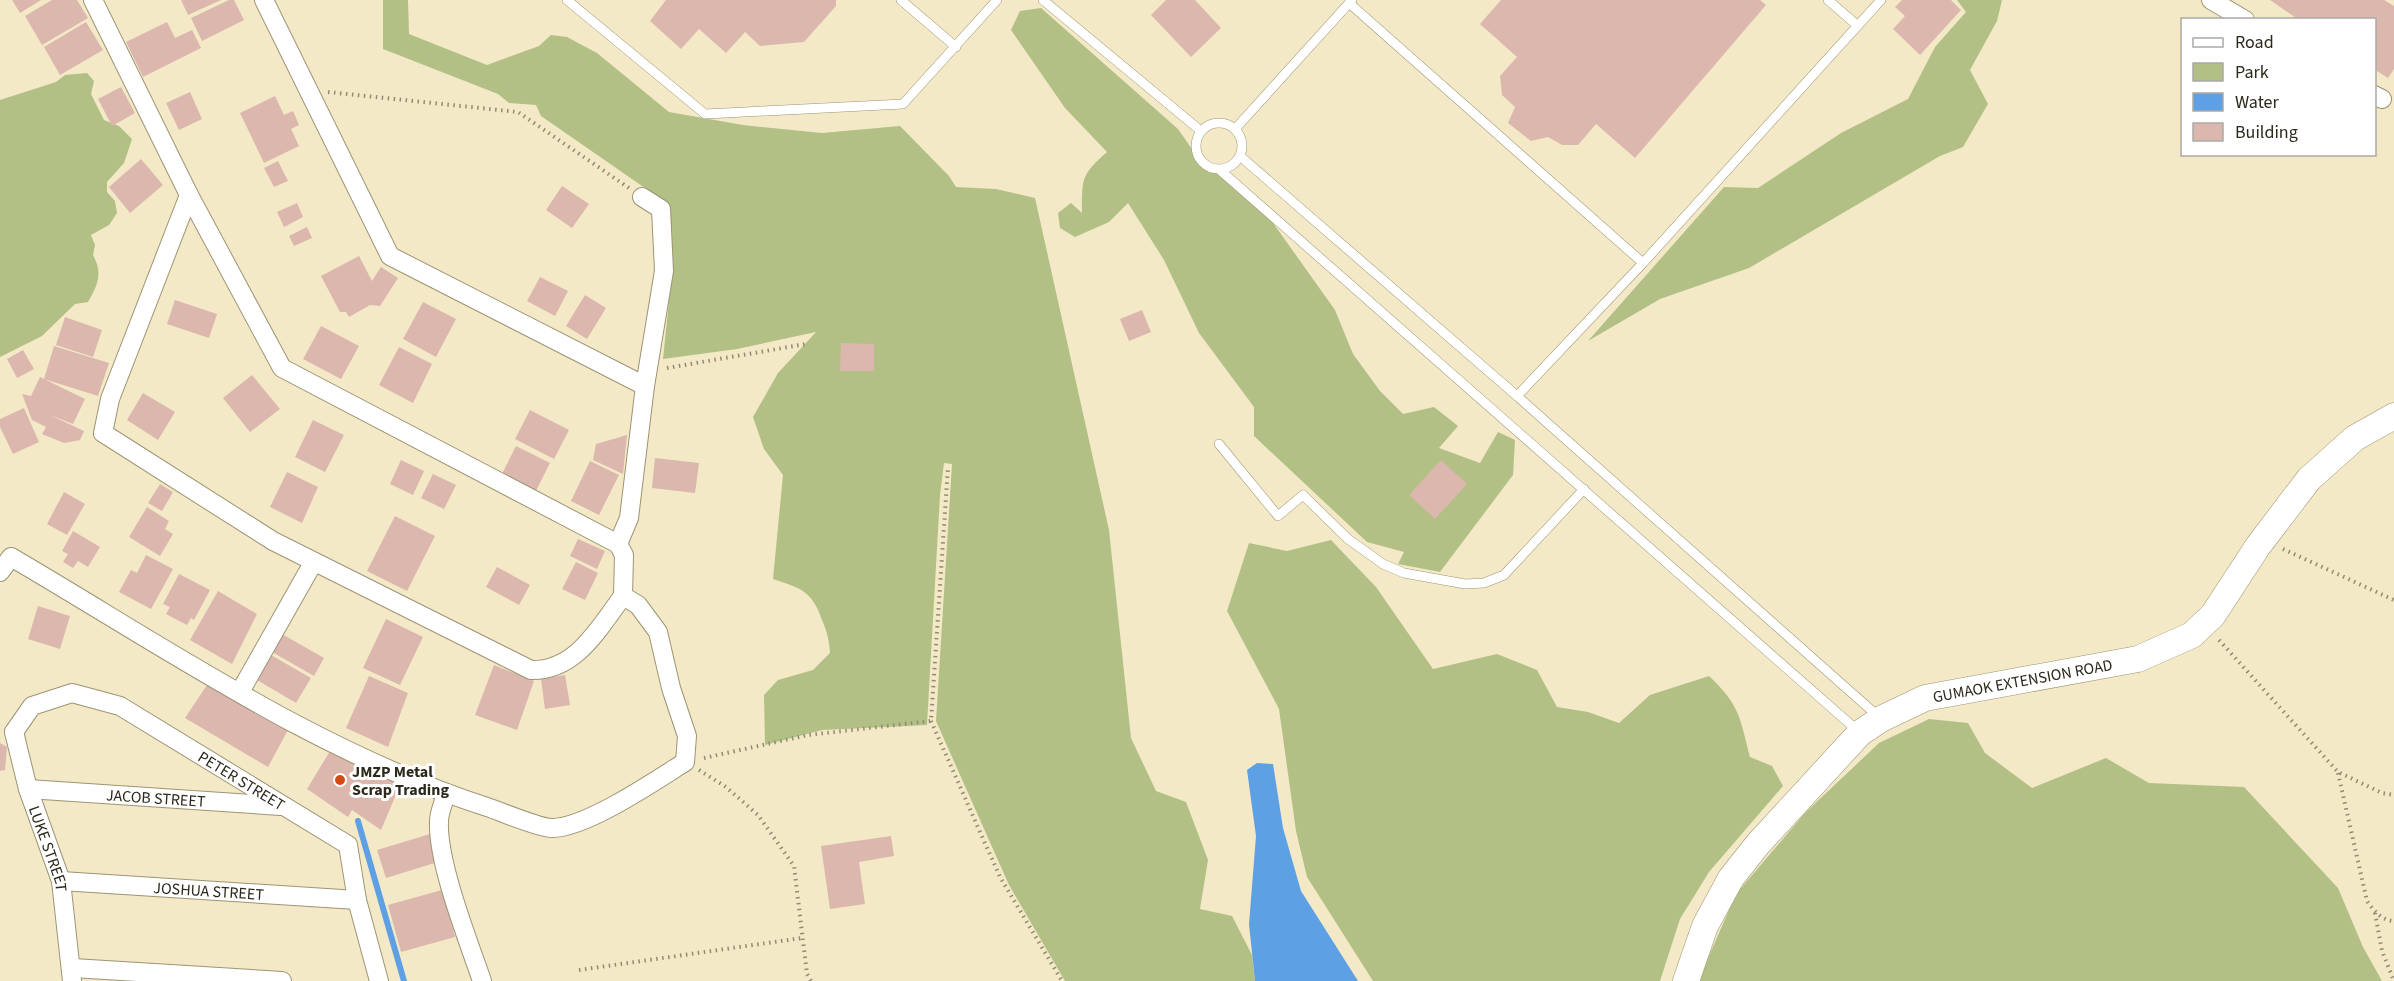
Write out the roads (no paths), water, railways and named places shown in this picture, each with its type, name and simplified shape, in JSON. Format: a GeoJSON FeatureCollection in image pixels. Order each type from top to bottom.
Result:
{"type":"FeatureCollection","features":[{"type":"Feature","properties":{"kind":"street"},"geometry":{"type":"LineString","coordinates":[[93,0],[189,195],[282,368],[618,544],[624,555],[623,596],[595,633],[567,662],[549,670],[531,670],[313,563],[273,541],[103,433],[110,399],[189,195]]}},
{"type":"Feature","properties":{"kind":"street"},"geometry":{"type":"LineString","coordinates":[[264,0],[390,256],[645,386]]}},
{"type":"Feature","properties":{"kind":"street"},"geometry":{"type":"LineString","coordinates":[[2211,0],[2242,18]]}},
{"type":"Feature","properties":{"kind":"street"},"geometry":{"type":"LineString","coordinates":[[618,544],[629,518],[645,386],[664,271],[661,209],[642,197]]}},
{"type":"Feature","properties":{"kind":"street","name":"GUMAOK EXTENSION ROAD"},"geometry":{"type":"LineString","coordinates":[[1686,981],[1705,926],[1731,878],[1758,844],[1860,733],[1881,719],[1924,698],[2138,659],[2192,635],[2213,615],[2263,540],[2309,479],[2355,438],[2394,416]]}},
{"type":"Feature","properties":{"kind":"street"},"geometry":{"type":"LineString","coordinates":[[0,572],[11,557],[320,738],[446,794],[551,828],[583,820],[623,801],[685,762],[687,736],[671,688],[658,632],[638,605],[623,596]]}},
{"type":"Feature","properties":{"kind":"street"},"geometry":{"type":"LineString","coordinates":[[240,692],[313,563]]}},
{"type":"Feature","properties":{"kind":"street","name":"PETER STREET"},"geometry":{"type":"LineString","coordinates":[[7,729],[32,706],[72,693],[120,706],[348,845],[357,900],[380,981]]}},
{"type":"Feature","properties":{"kind":"street","name":"LUKE STREET"},"geometry":{"type":"LineString","coordinates":[[7,729],[61,881],[72,974]]}},
{"type":"Feature","properties":{"kind":"street","name":"JACOB STREET"},"geometry":{"type":"LineString","coordinates":[[28,789],[284,806]]}},
{"type":"Feature","properties":{"kind":"street"},"geometry":{"type":"LineString","coordinates":[[446,794],[439,818],[439,838],[482,981]]}},
{"type":"Feature","properties":{"kind":"street","name":"JOSHUA STREET"},"geometry":{"type":"LineString","coordinates":[[61,881],[357,900]]}},
{"type":"Feature","properties":{"kind":"street"},"geometry":{"type":"LineString","coordinates":[[72,974],[282,981]]}},
{"type":"Feature","properties":{"kind":"lane"},"geometry":{"type":"LineString","coordinates":[[567,0],[705,114],[903,104],[997,0]]}},
{"type":"Feature","properties":{"kind":"lane"},"geometry":{"type":"LineString","coordinates":[[901,0],[956,47]]}},
{"type":"Feature","properties":{"kind":"lane"},"geometry":{"type":"LineString","coordinates":[[1043,0],[1201,131]]}},
{"type":"Feature","properties":{"kind":"lane"},"geometry":{"type":"LineString","coordinates":[[1828,0],[1858,27]]}},
{"type":"Feature","properties":{"kind":"lane"},"geometry":{"type":"LineString","coordinates":[[1517,396],[1643,263],[1881,0]]}},
{"type":"Feature","properties":{"kind":"lane"},"geometry":{"type":"LineString","coordinates":[[1235,129],[1350,1],[1643,263]]}},
{"type":"Feature","properties":{"kind":"lane"},"geometry":{"type":"LineString","coordinates":[[1220,170],[1229,168],[1240,156],[1242,146],[1235,129],[1217,123],[1201,131],[1196,150],[1204,165],[1220,170],[1860,733]]}},
{"type":"Feature","properties":{"kind":"lane"},"geometry":{"type":"LineString","coordinates":[[1240,156],[1517,396],[1881,719]]}},
{"type":"Feature","properties":{"kind":"lane"},"geometry":{"type":"LineString","coordinates":[[1219,444],[1278,516],[1303,495],[1348,538],[1383,564],[1404,573],[1465,584],[1484,583],[1504,575],[1584,489]]}},
{"type":"Feature","properties":{"kind":"water"},"geometry":{"type":"Polygon","coordinates":[[[1257,763],[1273,764],[1283,828],[1301,891],[1358,981],[1255,981],[1249,924],[1256,836],[1247,770],[1257,763]]]}},
{"type":"Feature","properties":{"kind":"waterway"},"geometry":{"type":"LineString","coordinates":[[358,821],[404,981]]}},
{"type":"Feature","properties":{"kind":"place","name":"JMZP Metal Scrap Trading"},"geometry":{"type":"Point","coordinates":[340,780]}}]}
